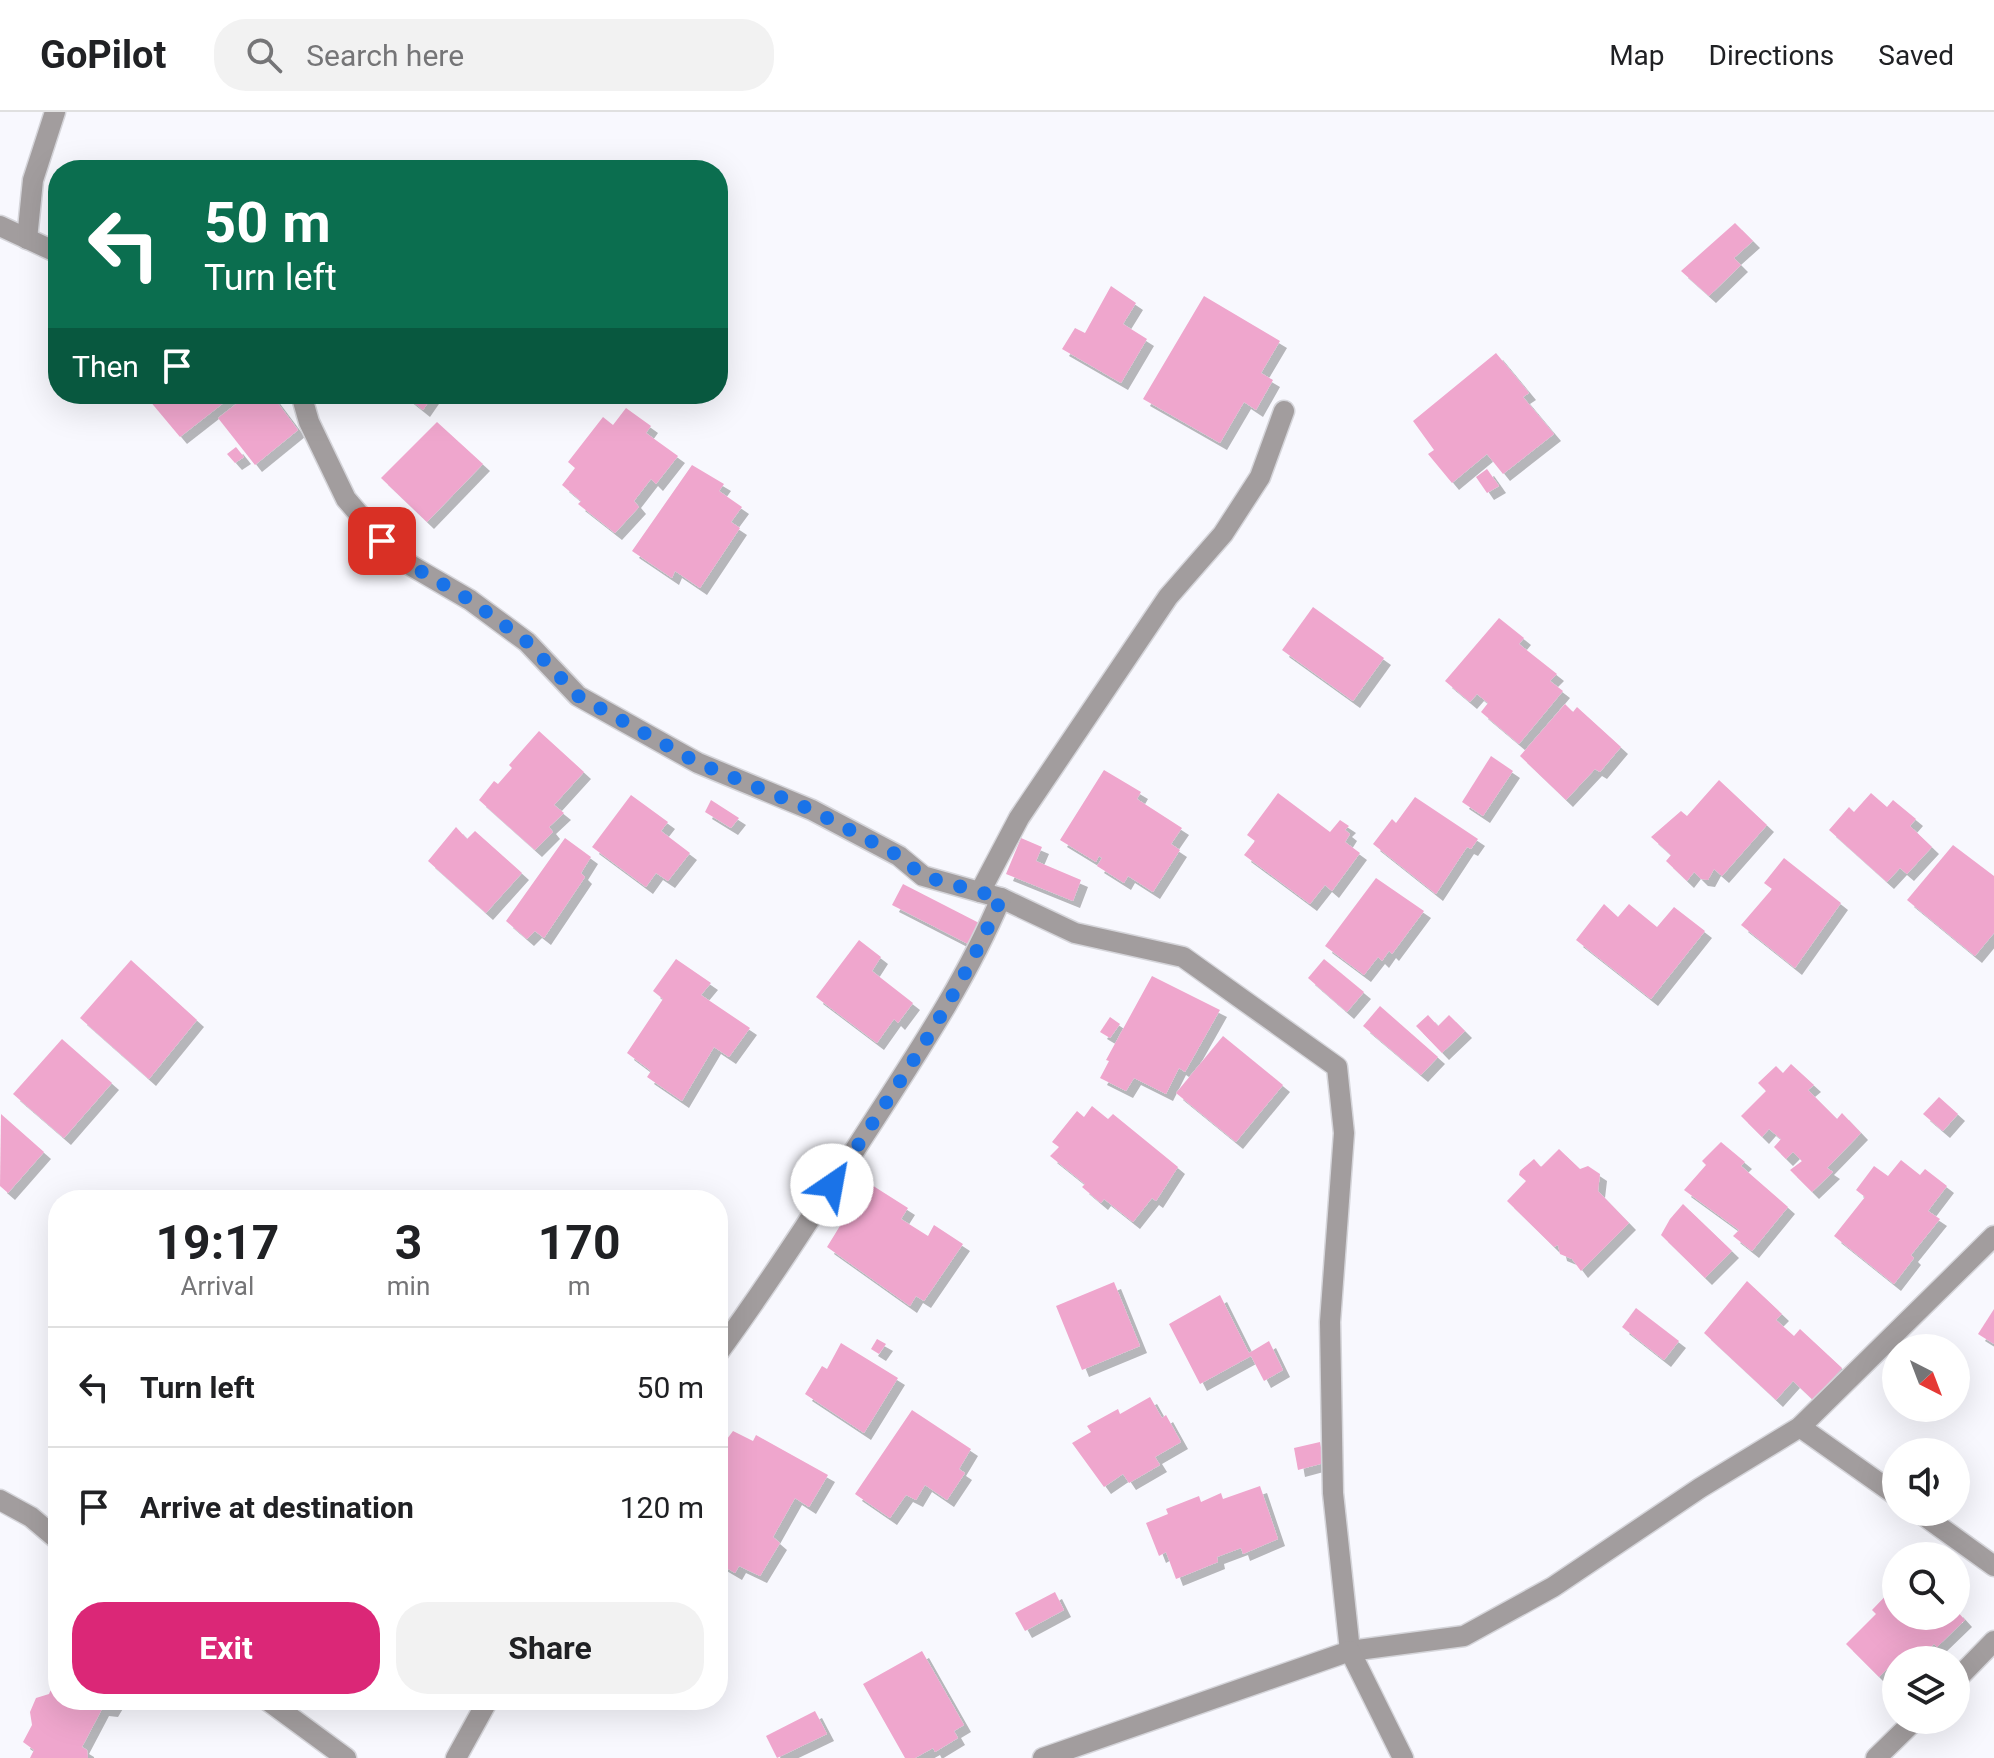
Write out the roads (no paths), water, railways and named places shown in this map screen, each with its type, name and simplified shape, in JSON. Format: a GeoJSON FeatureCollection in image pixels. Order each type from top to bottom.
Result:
{"type":"FeatureCollection","features":[{"type":"Feature","properties":{"kind":"street"},"geometry":{"type":"LineString","coordinates":[[27,239],[33,180],[55,112]]}},
{"type":"Feature","properties":{"kind":"street"},"geometry":{"type":"LineString","coordinates":[[0,226],[48,248]]}},
{"type":"Feature","properties":{"kind":"street"},"geometry":{"type":"LineString","coordinates":[[304,404],[309,422],[346,499],[382,541],[410,565],[470,600],[527,642],[578,696],[698,763],[812,810],[899,856],[923,876],[1001,898],[1075,933],[1183,957],[1337,1067],[1344,1133],[1330,1322],[1332,1462],[1350,1651],[1403,1758]]}},
{"type":"Feature","properties":{"kind":"street"},"geometry":{"type":"LineString","coordinates":[[980,892],[1019,818],[1168,597],[1223,534],[1260,477],[1284,411]]}},
{"type":"Feature","properties":{"kind":"street"},"geometry":{"type":"LineString","coordinates":[[728,1339],[765,1288],[932,1030],[986,935],[1001,898]]}},
{"type":"Feature","properties":{"kind":"street"},"geometry":{"type":"LineString","coordinates":[[1043,1758],[1350,1651],[1464,1636],[1553,1587],[1700,1488],[1800,1427],[1994,1236]]}},
{"type":"Feature","properties":{"kind":"street"},"geometry":{"type":"LineString","coordinates":[[1800,1427],[1882,1485]]}},
{"type":"Feature","properties":{"kind":"street"},"geometry":{"type":"LineString","coordinates":[[0,1500],[31,1517],[48,1531]]}},
{"type":"Feature","properties":{"kind":"street"},"geometry":{"type":"LineString","coordinates":[[1938,1526],[1994,1566]]}},
{"type":"Feature","properties":{"kind":"street"},"geometry":{"type":"LineString","coordinates":[[1970,1666],[1994,1641]]}},
{"type":"Feature","properties":{"kind":"street"},"geometry":{"type":"LineString","coordinates":[[281,1710],[346,1758]]}},
{"type":"Feature","properties":{"kind":"street"},"geometry":{"type":"LineString","coordinates":[[456,1758],[482,1710]]}},
{"type":"Feature","properties":{"kind":"street"},"geometry":{"type":"LineString","coordinates":[[1876,1758],[1901,1734]]}}]}
